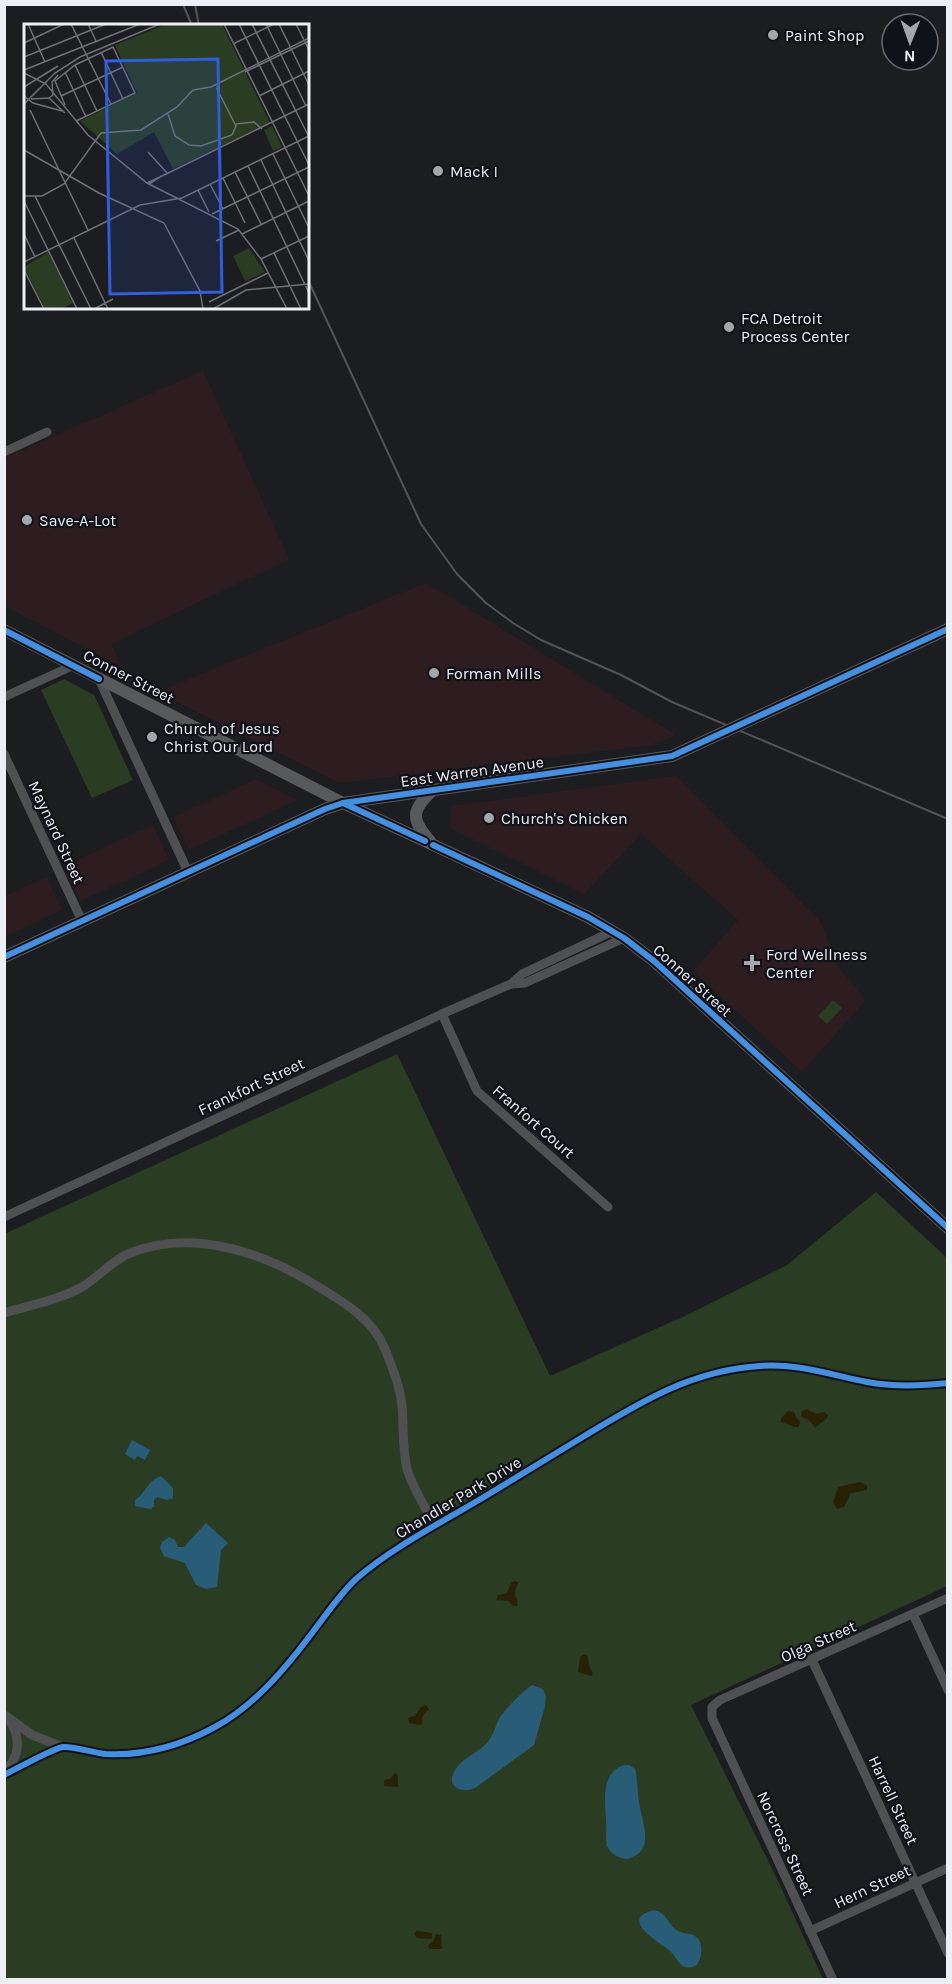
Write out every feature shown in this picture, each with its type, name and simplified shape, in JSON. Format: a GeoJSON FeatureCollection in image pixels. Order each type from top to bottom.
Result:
{"type":"FeatureCollection","features":[{"type":"Feature","properties":{"kind":"main road","name":"East Warren Avenue"},"geometry":{"type":"LineString","coordinates":[[4,957],[325,809],[344,803],[672,756],[948,629]]}},
{"type":"Feature","properties":{"kind":"main road","name":"Conner Street"},"geometry":{"type":"LineString","coordinates":[[4,630],[344,803],[588,917],[618,934],[654,962],[948,1228]]}},
{"type":"Feature","properties":{"kind":"main road"},"geometry":{"type":"LineString","coordinates":[[433,790],[420,801],[416,813],[421,830],[433,845]]}},
{"type":"Feature","properties":{"kind":"street"},"geometry":{"type":"LineString","coordinates":[[4,452],[47,432]]}},
{"type":"Feature","properties":{"kind":"street"},"geometry":{"type":"LineString","coordinates":[[4,697],[72,666]]}},
{"type":"Feature","properties":{"kind":"street"},"geometry":{"type":"LineString","coordinates":[[99,679],[188,872]]}},
{"type":"Feature","properties":{"kind":"street","name":"Maynard Street"},"geometry":{"type":"LineString","coordinates":[[4,754],[82,921]]}},
{"type":"Feature","properties":{"kind":"street","name":"Frankfort Street"},"geometry":{"type":"LineString","coordinates":[[4,1217],[511,984],[522,974],[618,934]]}},
{"type":"Feature","properties":{"kind":"street","name":"Franfort Court"},"geometry":{"type":"LineString","coordinates":[[442,1014],[477,1091],[608,1207]]}},
{"type":"Feature","properties":{"kind":"street"},"geometry":{"type":"LineString","coordinates":[[4,1313],[76,1290],[122,1257],[166,1245],[198,1244],[236,1249],[292,1271],[352,1308],[372,1328],[384,1347],[402,1402],[408,1472],[435,1526]]}},
{"type":"Feature","properties":{"kind":"street","name":"Chandler Park Drive"},"geometry":{"type":"LineString","coordinates":[[5,1716],[32,1735],[63,1747],[108,1754],[141,1752],[180,1743],[218,1725],[246,1705],[278,1675],[335,1602],[357,1578],[435,1526],[638,1404],[665,1390],[702,1376],[741,1368],[772,1365],[810,1369],[891,1385],[948,1383]]}},
{"type":"Feature","properties":{"kind":"street","name":"Olga Street"},"geometry":{"type":"LineString","coordinates":[[712,1718],[711,1707],[720,1700],[948,1598]]}},
{"type":"Feature","properties":{"kind":"street"},"geometry":{"type":"LineString","coordinates":[[913,1614],[948,1690]]}},
{"type":"Feature","properties":{"kind":"street","name":"Harrell Street"},"geometry":{"type":"LineString","coordinates":[[812,1660],[948,1953]]}},
{"type":"Feature","properties":{"kind":"street"},"geometry":{"type":"LineString","coordinates":[[4,1773],[15,1758],[18,1741],[12,1725],[5,1716]]}},
{"type":"Feature","properties":{"kind":"street","name":"Norcross Street"},"geometry":{"type":"LineString","coordinates":[[712,1718],[832,1980]]}},
{"type":"Feature","properties":{"kind":"street"},"geometry":{"type":"LineString","coordinates":[[4,1773],[63,1747]]}},
{"type":"Feature","properties":{"kind":"street","name":"Hern Street"},"geometry":{"type":"LineString","coordinates":[[810,1931],[948,1868]]}},
{"type":"Feature","properties":{"kind":"shaded area"},"geometry":{"type":"Polygon","coordinates":[[[203,371],[289,559],[111,644],[123,668],[5,606],[5,458],[203,371]]]}},
{"type":"Feature","properties":{"kind":"shaded area"},"geometry":{"type":"Polygon","coordinates":[[[427,583],[676,735],[651,745],[339,783],[161,694],[165,689],[427,583]]]}},
{"type":"Feature","properties":{"kind":"shaded area"},"geometry":{"type":"Polygon","coordinates":[[[676,776],[821,922],[837,966],[864,997],[865,1001],[802,1072],[693,971],[738,920],[641,834],[584,894],[450,828],[452,806],[676,776]]]}},
{"type":"Feature","properties":{"kind":"shaded area"},"geometry":{"type":"Polygon","coordinates":[[[256,779],[297,800],[189,850],[173,818],[256,779]]]}},
{"type":"Feature","properties":{"kind":"shaded area"},"geometry":{"type":"Polygon","coordinates":[[[153,825],[169,860],[81,901],[65,866],[153,825]]]}},
{"type":"Feature","properties":{"kind":"shaded area"},"geometry":{"type":"Polygon","coordinates":[[[47,877],[62,910],[5,936],[5,896],[47,877]]]}},
{"type":"Feature","properties":{"kind":"green space"},"geometry":{"type":"Polygon","coordinates":[[[64,679],[94,695],[133,780],[92,798],[41,690],[64,679]]]}},
{"type":"Feature","properties":{"kind":"green space"},"geometry":{"type":"Polygon","coordinates":[[[833,1000],[842,1008],[827,1024],[818,1016],[833,1000]]]}},
{"type":"Feature","properties":{"kind":"green space"},"geometry":{"type":"Polygon","coordinates":[[[397,1054],[550,1376],[687,1315],[787,1265],[876,1192],[947,1258],[947,1586],[691,1705],[779,1883],[823,1979],[5,1979],[4,1234],[397,1054]]]}},
{"type":"Feature","properties":{"kind":"sand"},"geometry":{"type":"Polygon","coordinates":[[[807,1409],[816,1414],[825,1412],[828,1415],[827,1418],[815,1428],[810,1421],[801,1416],[802,1411],[807,1409]]]}},
{"type":"Feature","properties":{"kind":"sand"},"geometry":{"type":"Polygon","coordinates":[[[788,1411],[794,1412],[800,1422],[799,1427],[781,1422],[781,1418],[788,1411]]]}},
{"type":"Feature","properties":{"kind":"sand"},"geometry":{"type":"Polygon","coordinates":[[[860,1482],[867,1485],[867,1490],[851,1493],[844,1507],[837,1509],[833,1502],[838,1487],[860,1482]]]}},
{"type":"Feature","properties":{"kind":"sand"},"geometry":{"type":"Polygon","coordinates":[[[518,1582],[515,1592],[517,1606],[513,1606],[508,1601],[496,1600],[498,1595],[507,1593],[511,1583],[518,1582]]]}},
{"type":"Feature","properties":{"kind":"sand"},"geometry":{"type":"Polygon","coordinates":[[[584,1654],[588,1656],[593,1674],[591,1676],[578,1672],[580,1657],[584,1654]]]}},
{"type":"Feature","properties":{"kind":"sand"},"geometry":{"type":"Polygon","coordinates":[[[426,1705],[429,1709],[422,1717],[422,1724],[409,1723],[408,1718],[416,1715],[420,1708],[426,1705]]]}},
{"type":"Feature","properties":{"kind":"sand"},"geometry":{"type":"Polygon","coordinates":[[[395,1773],[398,1775],[398,1787],[384,1786],[384,1780],[390,1779],[395,1773]]]}},
{"type":"Feature","properties":{"kind":"sand"},"geometry":{"type":"Polygon","coordinates":[[[417,1931],[432,1933],[432,1939],[417,1938],[414,1934],[417,1931]]]}},
{"type":"Feature","properties":{"kind":"sand"},"geometry":{"type":"Polygon","coordinates":[[[436,1934],[441,1935],[442,1948],[430,1949],[428,1945],[433,1942],[436,1934]]]}},
{"type":"Feature","properties":{"kind":"water"},"geometry":{"type":"Polygon","coordinates":[[[132,1440],[150,1450],[145,1460],[137,1456],[135,1460],[125,1454],[132,1440]]]}},
{"type":"Feature","properties":{"kind":"water"},"geometry":{"type":"Polygon","coordinates":[[[161,1476],[173,1488],[173,1498],[167,1500],[157,1497],[151,1509],[135,1506],[135,1500],[161,1476]]]}},
{"type":"Feature","properties":{"kind":"water"},"geometry":{"type":"Polygon","coordinates":[[[206,1523],[228,1543],[221,1550],[217,1587],[206,1589],[196,1585],[185,1563],[164,1556],[160,1548],[162,1542],[169,1537],[175,1540],[178,1547],[184,1547],[206,1523]]]}},
{"type":"Feature","properties":{"kind":"water"},"geometry":{"type":"Polygon","coordinates":[[[532,1685],[543,1689],[546,1696],[534,1745],[475,1788],[461,1790],[457,1788],[452,1782],[452,1777],[457,1767],[486,1744],[502,1715],[514,1700],[532,1685]]]}},
{"type":"Feature","properties":{"kind":"water"},"geometry":{"type":"Polygon","coordinates":[[[623,1765],[629,1765],[635,1769],[645,1836],[642,1850],[626,1859],[613,1853],[607,1846],[606,1840],[607,1782],[615,1770],[623,1765]]]}},
{"type":"Feature","properties":{"kind":"water"},"geometry":{"type":"Polygon","coordinates":[[[654,1910],[664,1915],[677,1931],[697,1937],[701,1944],[701,1953],[697,1965],[689,1968],[683,1966],[670,1951],[644,1931],[639,1919],[654,1910]]]}},
{"type":"Feature","properties":{"kind":"railway"},"geometry":{"type":"LineString","coordinates":[[183,4],[191,24]]}},
{"type":"Feature","properties":{"kind":"railway"},"geometry":{"type":"LineString","coordinates":[[195,4],[199,24]]}},
{"type":"Feature","properties":{"kind":"railway"},"geometry":{"type":"LineString","coordinates":[[309,282],[421,524],[457,574],[486,603],[541,640],[621,675],[672,702],[948,819]]}},
{"type":"Feature","properties":{"kind":"cycle path"},"geometry":{"type":"LineString","coordinates":[[4,957],[325,809],[343,803],[672,756],[948,629]]}},
{"type":"Feature","properties":{"kind":"cycle path"},"geometry":{"type":"LineString","coordinates":[[4,630],[99,679]]}},
{"type":"Feature","properties":{"kind":"cycle path"},"geometry":{"type":"LineString","coordinates":[[343,803],[425,841]]}},
{"type":"Feature","properties":{"kind":"cycle path"},"geometry":{"type":"LineString","coordinates":[[433,845],[588,917],[624,938],[654,961],[948,1228]]}},
{"type":"Feature","properties":{"kind":"cycle path"},"geometry":{"type":"LineString","coordinates":[[4,1775],[58,1748],[106,1754],[135,1753],[176,1744],[215,1727],[243,1708],[268,1685],[291,1660],[344,1592],[356,1579],[385,1556],[607,1422],[669,1389],[712,1374],[760,1366],[801,1368],[887,1385],[948,1383]]}},
{"type":"Feature","properties":{"kind":"place","name":"Paint Shop"},"geometry":{"type":"Point","coordinates":[773,35]}},
{"type":"Feature","properties":{"kind":"place","name":"Mack I"},"geometry":{"type":"Point","coordinates":[438,171]}},
{"type":"Feature","properties":{"kind":"place","name":"FCA Detroit Process Center"},"geometry":{"type":"Point","coordinates":[729,327]}},
{"type":"Feature","properties":{"kind":"place","name":"Save-A-Lot"},"geometry":{"type":"Point","coordinates":[27,520]}},
{"type":"Feature","properties":{"kind":"place","name":"Forman Mills"},"geometry":{"type":"Point","coordinates":[434,673]}},
{"type":"Feature","properties":{"kind":"place","name":"Church of Jesus Christ Our Lord"},"geometry":{"type":"Point","coordinates":[152,737]}},
{"type":"Feature","properties":{"kind":"place","name":"Church's Chicken"},"geometry":{"type":"Point","coordinates":[489,818]}},
{"type":"Feature","properties":{"kind":"place","name":"Ford Wellness Center"},"geometry":{"type":"Point","coordinates":[752,963]}}]}
